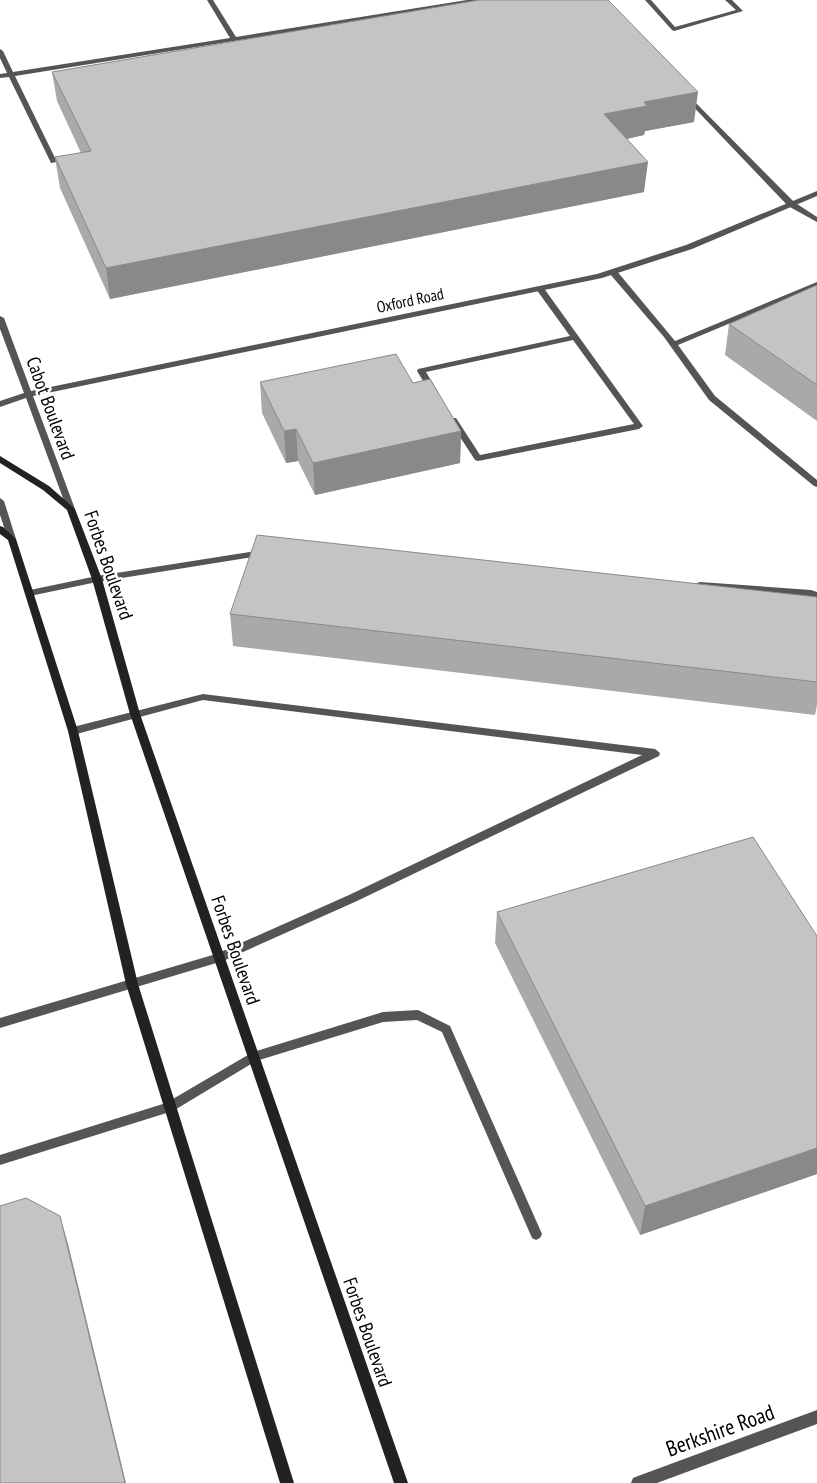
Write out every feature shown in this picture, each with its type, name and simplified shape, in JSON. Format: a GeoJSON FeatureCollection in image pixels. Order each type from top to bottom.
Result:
{"type":"FeatureCollection","features":[{"type":"Feature","properties":{"kind":"street"},"geometry":{"type":"LineString","coordinates":[[210,0],[234,38]]}},
{"type":"Feature","properties":{"kind":"street"},"geometry":{"type":"LineString","coordinates":[[0,76],[478,0]]}},
{"type":"Feature","properties":{"kind":"street"},"geometry":{"type":"LineString","coordinates":[[648,0],[674,30],[740,11],[728,0]]}},
{"type":"Feature","properties":{"kind":"street"},"geometry":{"type":"LineString","coordinates":[[0,51],[53,162]]}},
{"type":"Feature","properties":{"kind":"street"},"geometry":{"type":"LineString","coordinates":[[680,91],[791,204],[817,220]]}},
{"type":"Feature","properties":{"kind":"street","name":"Oxford Road"},"geometry":{"type":"LineString","coordinates":[[0,404],[29,394],[540,289],[613,272],[689,247],[817,193]]}},
{"type":"Feature","properties":{"kind":"street"},"geometry":{"type":"LineString","coordinates":[[613,272],[674,344],[712,398],[817,484]]}},
{"type":"Feature","properties":{"kind":"street"},"geometry":{"type":"LineString","coordinates":[[674,344],[817,284]]}},
{"type":"Feature","properties":{"kind":"street"},"geometry":{"type":"LineString","coordinates":[[447,411],[478,458],[639,426],[540,289]]}},
{"type":"Feature","properties":{"kind":"street","name":"Cabot Boulevard"},"geometry":{"type":"LineString","coordinates":[[0,318],[71,509]]}},
{"type":"Feature","properties":{"kind":"street"},"geometry":{"type":"LineString","coordinates":[[442,403],[421,372],[574,337]]}},
{"type":"Feature","properties":{"kind":"street","name":"Forbes Boulevard"},"geometry":{"type":"LineString","coordinates":[[0,459],[46,488],[71,509],[96,579],[135,714],[401,1483]]}},
{"type":"Feature","properties":{"kind":"street"},"geometry":{"type":"LineString","coordinates":[[0,501],[73,731],[132,984],[287,1483]]}},
{"type":"Feature","properties":{"kind":"street"},"geometry":{"type":"LineString","coordinates":[[0,529],[12,539]]}},
{"type":"Feature","properties":{"kind":"street"},"geometry":{"type":"LineString","coordinates":[[30,593],[96,579],[276,551]]}},
{"type":"Feature","properties":{"kind":"street"},"geometry":{"type":"LineString","coordinates":[[691,584],[811,593],[817,596]]}},
{"type":"Feature","properties":{"kind":"street"},"geometry":{"type":"LineString","coordinates":[[0,1023],[219,958],[354,898],[655,753],[203,697],[73,731]]}},
{"type":"Feature","properties":{"kind":"street"},"geometry":{"type":"LineString","coordinates":[[0,1160],[169,1107],[253,1057],[383,1017],[418,1015],[446,1029],[536,1234]]}},
{"type":"Feature","properties":{"kind":"street","name":"Berkshire Road"},"geometry":{"type":"LineString","coordinates":[[638,1483],[817,1418]]}},
{"type":"Feature","properties":{"kind":"building"},"geometry":{"type":"Polygon","coordinates":[[[479,0],[608,0],[698,92],[644,102],[647,106],[604,114],[648,162],[106,268],[55,157],[91,151],[52,72],[479,0]]]}},
{"type":"Feature","properties":{"kind":"building"},"geometry":{"type":"Polygon","coordinates":[[[817,285],[817,385],[729,324],[817,285]]]}},
{"type":"Feature","properties":{"kind":"building"},"geometry":{"type":"Polygon","coordinates":[[[396,354],[413,383],[430,379],[461,431],[313,463],[296,429],[284,431],[260,382],[396,354]]]}},
{"type":"Feature","properties":{"kind":"building"},"geometry":{"type":"Polygon","coordinates":[[[257,535],[817,597],[817,682],[230,614],[257,535]]]}},
{"type":"Feature","properties":{"kind":"building"},"geometry":{"type":"Polygon","coordinates":[[[753,837],[817,936],[817,1148],[645,1206],[497,912],[753,837]]]}},
{"type":"Feature","properties":{"kind":"building"},"geometry":{"type":"Polygon","coordinates":[[[26,1198],[60,1216],[125,1483],[0,1483],[0,1206],[26,1198]]]}}]}
